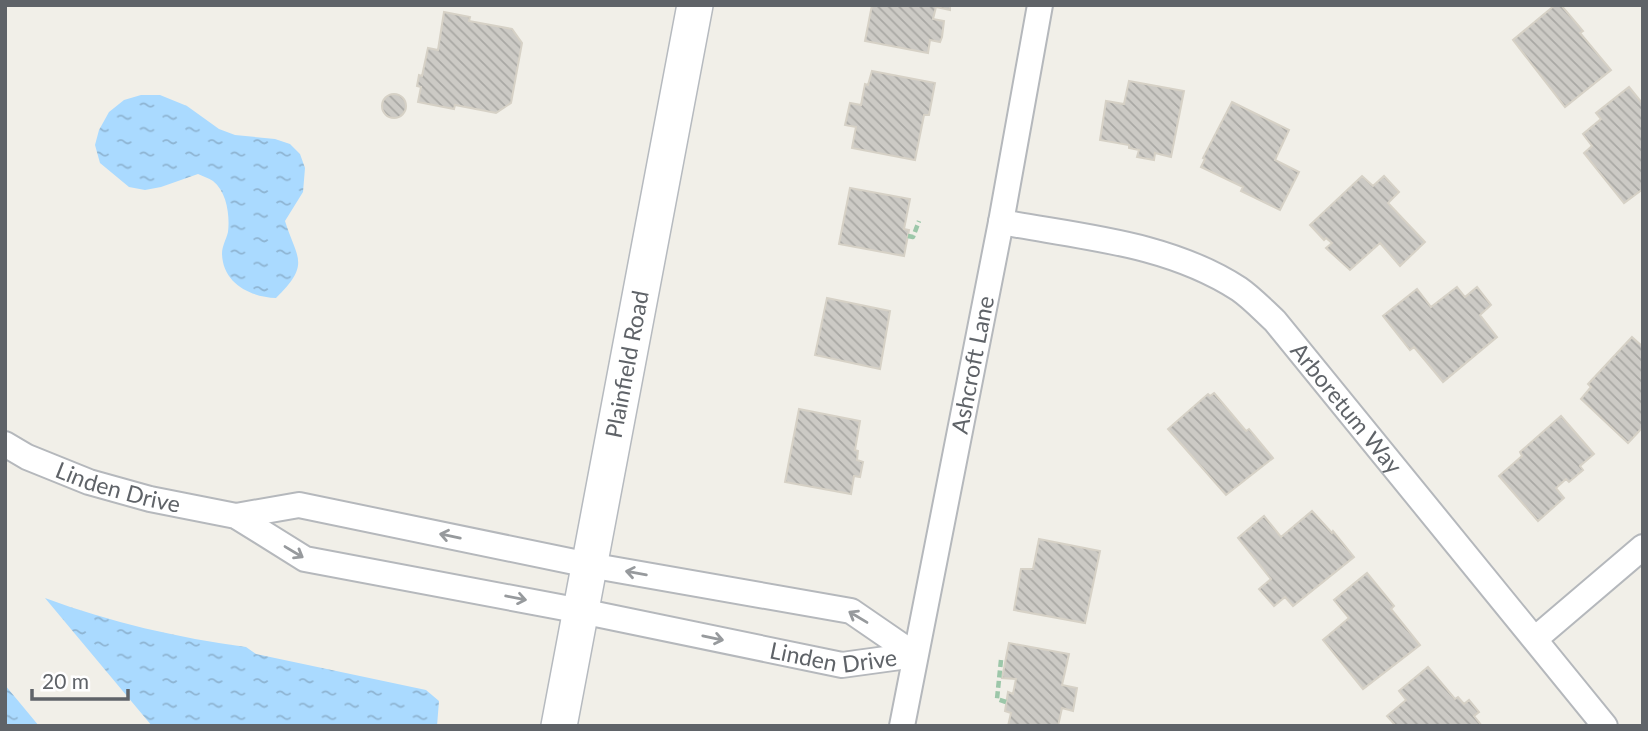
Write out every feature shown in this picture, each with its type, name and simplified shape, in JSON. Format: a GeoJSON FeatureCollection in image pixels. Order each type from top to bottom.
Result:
{"type":"FeatureCollection","features":[{"type":"Feature","properties":{"kind":"main road","name":"Plainfield Road"},"geometry":{"type":"LineString","coordinates":[[559,726],[695,5]]}},
{"type":"Feature","properties":{"kind":"street","name":"Ashcroft Lane"},"geometry":{"type":"LineString","coordinates":[[902,726],[1001,222],[1040,5]]}},
{"type":"Feature","properties":{"kind":"street","name":"Arboretum Way"},"geometry":{"type":"LineString","coordinates":[[1001,222],[1170,256],[1215,275],[1240,290],[1275,321],[1605,726]]}},
{"type":"Feature","properties":{"kind":"street","name":"Linden Drive"},"geometry":{"type":"LineString","coordinates":[[5,444],[27,457],[89,482],[150,499],[236,516],[305,559],[580,611],[842,665],[915,655]]}},
{"type":"Feature","properties":{"kind":"street","name":"Linden Drive"},"geometry":{"type":"LineString","coordinates":[[236,516],[299,505],[589,565],[852,611],[915,655]]}},
{"type":"Feature","properties":{"kind":"street"},"geometry":{"type":"LineString","coordinates":[[1535,639],[1643,547]]}},
{"type":"Feature","properties":{"kind":"path"},"geometry":{"type":"LineString","coordinates":[[908,236],[913,237],[919,221]]}},
{"type":"Feature","properties":{"kind":"path"},"geometry":{"type":"LineString","coordinates":[[1001,660],[997,699],[1006,702]]}},
{"type":"Feature","properties":{"kind":"water"},"geometry":{"type":"Polygon","coordinates":[[[141,95],[160,95],[187,106],[219,129],[235,135],[275,139],[290,144],[300,154],[305,168],[303,192],[285,221],[297,253],[297,269],[294,277],[276,298],[248,292],[227,273],[222,254],[228,232],[228,212],[222,191],[213,181],[198,174],[145,190],[129,187],[100,163],[95,145],[99,130],[109,112],[124,100],[141,95]]]}},
{"type":"Feature","properties":{"kind":"water"},"geometry":{"type":"Polygon","coordinates":[[[45,598],[144,628],[246,647],[256,654],[426,690],[439,701],[437,726],[152,726],[45,598]]]}},
{"type":"Feature","properties":{"kind":"water"},"geometry":{"type":"Polygon","coordinates":[[[5,685],[39,726],[5,726],[5,685]]]}},
{"type":"Feature","properties":{"kind":"building"},"geometry":{"type":"Polygon","coordinates":[[[872,5],[950,5],[950,10],[936,7],[933,19],[944,21],[942,37],[940,42],[930,40],[928,53],[865,41],[872,5]]]}},
{"type":"Feature","properties":{"kind":"building"},"geometry":{"type":"Polygon","coordinates":[[[1555,5],[1561,5],[1611,70],[1565,107],[1513,40],[1555,5]]]}},
{"type":"Feature","properties":{"kind":"building"},"geometry":{"type":"Polygon","coordinates":[[[444,12],[470,17],[469,21],[512,29],[522,43],[511,103],[496,113],[455,105],[454,109],[418,102],[421,87],[417,86],[419,75],[422,76],[428,48],[438,50],[444,12]]]}},
{"type":"Feature","properties":{"kind":"building"},"geometry":{"type":"Polygon","coordinates":[[[872,71],[935,83],[929,115],[924,115],[915,160],[852,148],[856,127],[845,125],[850,103],[861,105],[865,84],[868,85],[872,71]]]}},
{"type":"Feature","properties":{"kind":"building"},"geometry":{"type":"Polygon","coordinates":[[[1129,81],[1184,91],[1171,157],[1155,153],[1154,160],[1137,157],[1139,150],[1129,148],[1129,145],[1100,140],[1106,101],[1124,104],[1129,81]]]}},
{"type":"Feature","properties":{"kind":"building"},"geometry":{"type":"Polygon","coordinates":[[[1629,87],[1643,104],[1643,189],[1624,203],[1584,153],[1592,146],[1583,134],[1601,119],[1596,113],[1629,87]]]}},
{"type":"Feature","properties":{"kind":"building"},"geometry":{"type":"Polygon","coordinates":[[[394,94],[402,98],[406,106],[402,114],[394,118],[386,114],[382,106],[386,98],[394,94]]]}},
{"type":"Feature","properties":{"kind":"building"},"geometry":{"type":"Polygon","coordinates":[[[1232,102],[1289,130],[1275,160],[1299,172],[1280,210],[1241,191],[1243,187],[1201,167],[1232,102]]]}},
{"type":"Feature","properties":{"kind":"building"},"geometry":{"type":"Polygon","coordinates":[[[1362,176],[1373,186],[1384,176],[1399,192],[1388,203],[1425,242],[1400,266],[1380,243],[1350,270],[1326,248],[1332,243],[1326,238],[1324,240],[1310,225],[1362,176]]]}},
{"type":"Feature","properties":{"kind":"building"},"geometry":{"type":"Polygon","coordinates":[[[850,188],[910,199],[904,229],[909,230],[904,256],[839,244],[850,188]]]}},
{"type":"Feature","properties":{"kind":"building"},"geometry":{"type":"Polygon","coordinates":[[[1457,287],[1465,297],[1477,287],[1491,305],[1480,315],[1497,337],[1443,382],[1414,347],[1410,350],[1383,316],[1417,289],[1431,307],[1457,287]]]}},
{"type":"Feature","properties":{"kind":"building"},"geometry":{"type":"Polygon","coordinates":[[[827,298],[890,311],[880,369],[815,355],[827,298]]]}},
{"type":"Feature","properties":{"kind":"building"},"geometry":{"type":"Polygon","coordinates":[[[1632,337],[1643,347],[1643,427],[1628,443],[1581,399],[1591,387],[1588,384],[1632,337]]]}},
{"type":"Feature","properties":{"kind":"building"},"geometry":{"type":"Polygon","coordinates":[[[1214,393],[1273,458],[1226,495],[1168,429],[1208,394],[1210,396],[1214,393]]]}},
{"type":"Feature","properties":{"kind":"building"},"geometry":{"type":"Polygon","coordinates":[[[799,409],[860,421],[855,450],[858,451],[857,460],[863,462],[860,477],[854,476],[851,494],[785,482],[799,409]]]}},
{"type":"Feature","properties":{"kind":"building"},"geometry":{"type":"Polygon","coordinates":[[[1561,416],[1594,454],[1580,466],[1583,470],[1569,482],[1566,479],[1556,488],[1564,498],[1538,521],[1499,476],[1522,456],[1520,452],[1561,416]]]}},
{"type":"Feature","properties":{"kind":"building"},"geometry":{"type":"Polygon","coordinates":[[[1312,511],[1354,557],[1293,606],[1285,597],[1274,606],[1259,589],[1271,579],[1238,538],[1264,516],[1281,537],[1312,511]]]}},
{"type":"Feature","properties":{"kind":"building"},"geometry":{"type":"Polygon","coordinates":[[[1039,539],[1100,551],[1085,623],[1014,610],[1021,569],[1033,569],[1039,539]]]}},
{"type":"Feature","properties":{"kind":"building"},"geometry":{"type":"Polygon","coordinates":[[[1367,573],[1394,606],[1391,609],[1420,645],[1363,689],[1323,640],[1349,618],[1334,600],[1367,573]]]}},
{"type":"Feature","properties":{"kind":"building"},"geometry":{"type":"Polygon","coordinates":[[[1009,643],[1069,654],[1062,685],[1077,688],[1073,711],[1062,708],[1058,726],[1008,726],[1011,713],[1005,711],[1008,692],[1013,694],[1016,679],[1002,678],[1009,643]]]}},
{"type":"Feature","properties":{"kind":"building"},"geometry":{"type":"Polygon","coordinates":[[[1428,667],[1455,699],[1458,697],[1464,704],[1469,700],[1479,712],[1474,716],[1482,726],[1396,726],[1387,716],[1406,700],[1399,691],[1428,667]]]}}]}
